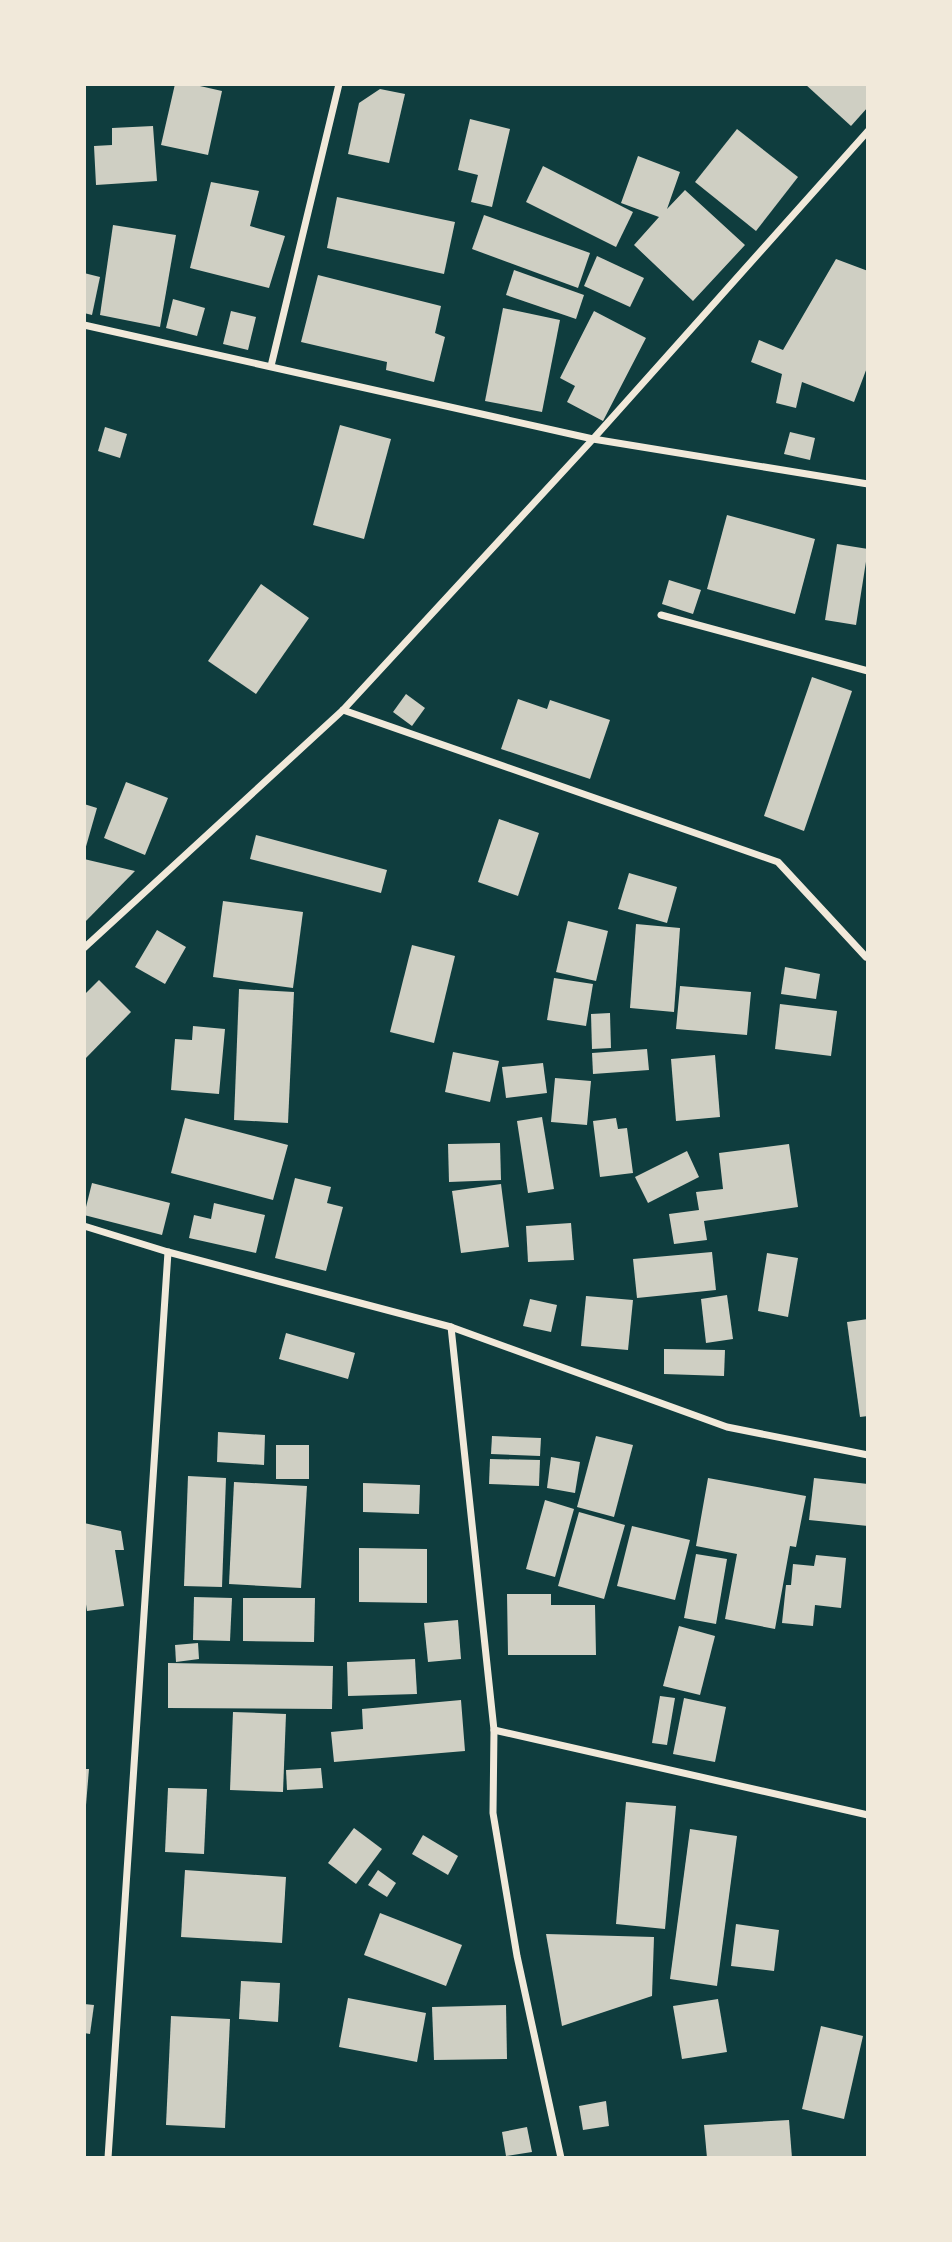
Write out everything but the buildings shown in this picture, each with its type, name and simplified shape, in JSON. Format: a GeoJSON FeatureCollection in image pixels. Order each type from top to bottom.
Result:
{"type":"FeatureCollection","features":[{"type":"Feature","properties":{"kind":"street"},"geometry":{"type":"LineString","coordinates":[[271,366],[340,84]]}},
{"type":"Feature","properties":{"kind":"street"},"geometry":{"type":"LineString","coordinates":[[84,948],[343,709],[593,439],[868,131]]}},
{"type":"Feature","properties":{"kind":"street"},"geometry":{"type":"LineString","coordinates":[[84,326],[593,439],[868,484]]}},
{"type":"Feature","properties":{"kind":"street"},"geometry":{"type":"LineString","coordinates":[[661,615],[868,671]]}},
{"type":"Feature","properties":{"kind":"street"},"geometry":{"type":"LineString","coordinates":[[343,709],[778,862],[866,957]]}},
{"type":"Feature","properties":{"kind":"street"},"geometry":{"type":"LineString","coordinates":[[84,1226],[168,1252],[452,1326],[727,1427],[868,1455]]}},
{"type":"Feature","properties":{"kind":"street"},"geometry":{"type":"LineString","coordinates":[[108,2158],[168,1252]]}},
{"type":"Feature","properties":{"kind":"street"},"geometry":{"type":"LineString","coordinates":[[452,1326],[494,1730],[493,1813],[517,1956],[561,2158]]}},
{"type":"Feature","properties":{"kind":"street"},"geometry":{"type":"LineString","coordinates":[[494,1730],[868,1815]]}}]}
